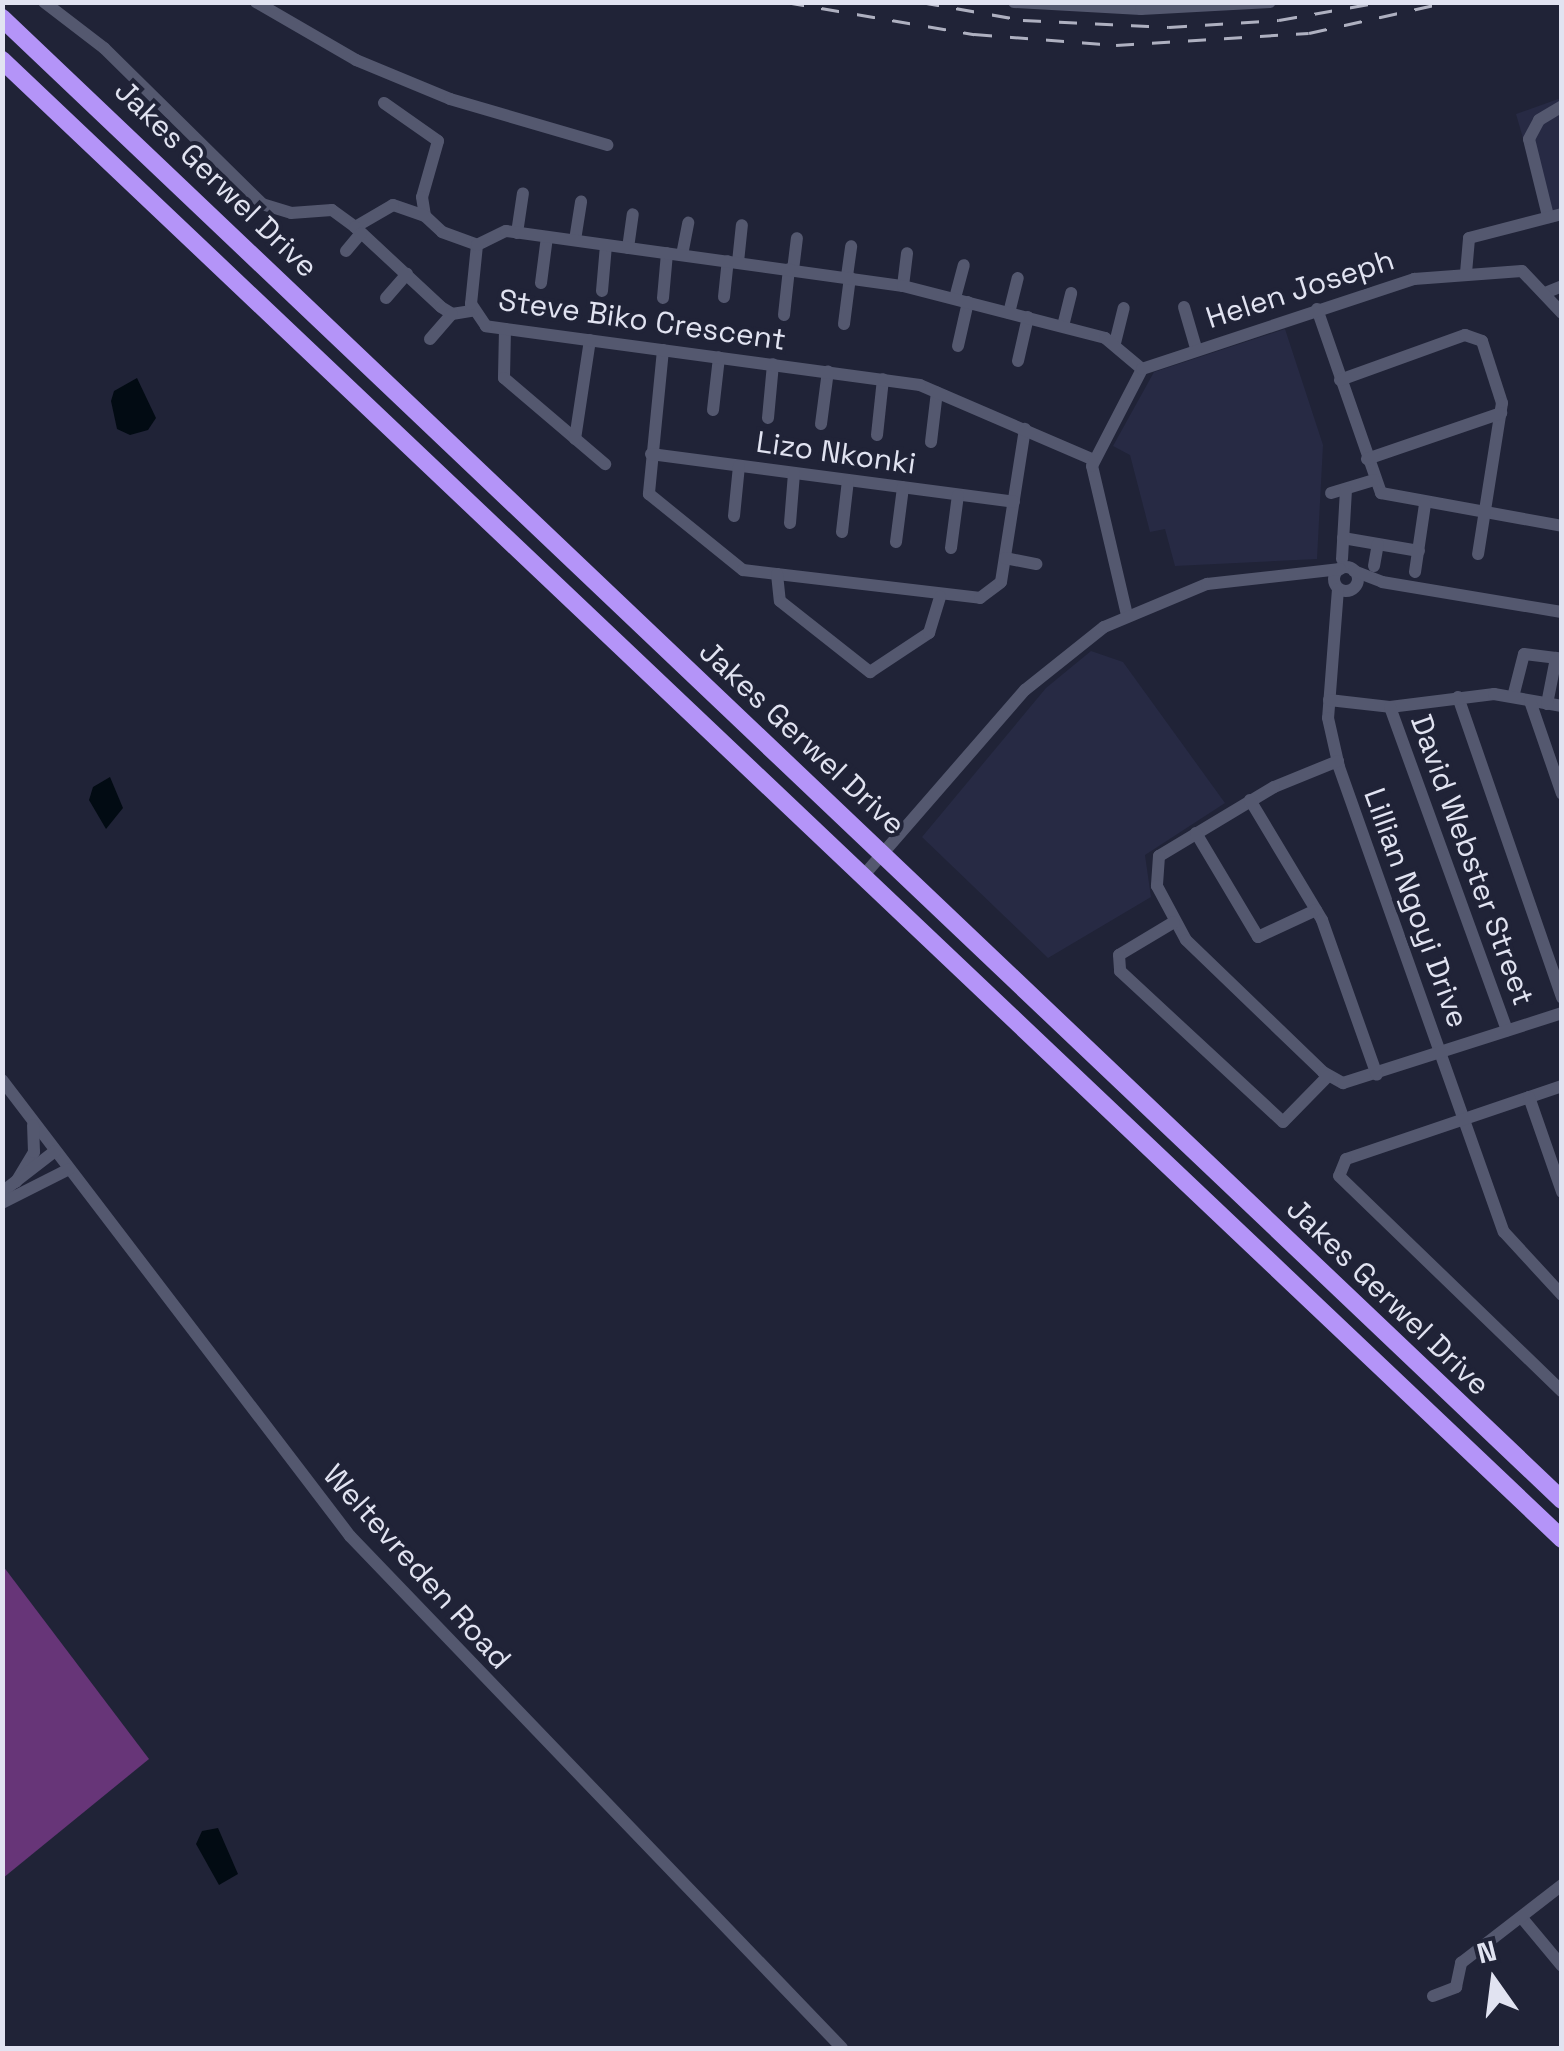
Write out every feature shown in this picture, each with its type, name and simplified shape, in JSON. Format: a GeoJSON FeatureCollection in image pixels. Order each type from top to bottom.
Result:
{"type":"FeatureCollection","features":[{"type":"Feature","properties":{"kind":"highway","name":"Jakes Gerwel Drive"},"geometry":{"type":"LineString","coordinates":[[2,18],[1562,1500]]}},
{"type":"Feature","properties":{"kind":"highway","name":"Jakes Gerwel Drive"},"geometry":{"type":"LineString","coordinates":[[2,60],[1562,1539]]}},
{"type":"Feature","properties":{"kind":"street"},"geometry":{"type":"LineString","coordinates":[[44,2],[104,48],[262,204],[290,213],[332,210],[360,226],[452,314]]}},
{"type":"Feature","properties":{"kind":"street"},"geometry":{"type":"LineString","coordinates":[[256,2],[356,60],[450,99],[607,145]]}},
{"type":"Feature","properties":{"kind":"street"},"geometry":{"type":"LineString","coordinates":[[1014,2],[1141,9],[1270,2]]}},
{"type":"Feature","properties":{"kind":"street"},"geometry":{"type":"LineString","coordinates":[[384,103],[438,142],[422,197],[424,216]]}},
{"type":"Feature","properties":{"kind":"street"},"geometry":{"type":"LineString","coordinates":[[1466,273],[1469,238],[1555,215],[1530,139],[1539,120],[1562,106]]}},
{"type":"Feature","properties":{"kind":"street"},"geometry":{"type":"LineString","coordinates":[[517,233],[523,193]]}},
{"type":"Feature","properties":{"kind":"street"},"geometry":{"type":"LineString","coordinates":[[574,240],[581,202]]}},
{"type":"Feature","properties":{"kind":"street"},"geometry":{"type":"LineString","coordinates":[[346,251],[360,226],[393,206],[424,216],[442,232],[477,244]]}},
{"type":"Feature","properties":{"kind":"street"},"geometry":{"type":"LineString","coordinates":[[628,248],[633,214]]}},
{"type":"Feature","properties":{"kind":"street"},"geometry":{"type":"LineString","coordinates":[[663,298],[688,223]]}},
{"type":"Feature","properties":{"kind":"street"},"geometry":{"type":"LineString","coordinates":[[724,297],[742,224]]}},
{"type":"Feature","properties":{"kind":"street","name":"Steve Biko Crescent"},"geometry":{"type":"LineString","coordinates":[[1094,460],[938,392],[882,379],[486,326],[472,311],[477,244],[492,232],[517,233],[903,286],[1115,343],[1142,368]]}},
{"type":"Feature","properties":{"kind":"street"},"geometry":{"type":"LineString","coordinates":[[541,283],[547,237]]}},
{"type":"Feature","properties":{"kind":"street"},"geometry":{"type":"LineString","coordinates":[[784,315],[797,238]]}},
{"type":"Feature","properties":{"kind":"street"},"geometry":{"type":"LineString","coordinates":[[602,291],[606,245]]}},
{"type":"Feature","properties":{"kind":"street"},"geometry":{"type":"LineString","coordinates":[[844,324],[851,246]]}},
{"type":"Feature","properties":{"kind":"street"},"geometry":{"type":"LineString","coordinates":[[903,286],[908,253]]}},
{"type":"Feature","properties":{"kind":"street"},"geometry":{"type":"LineString","coordinates":[[958,346],[964,265]]}},
{"type":"Feature","properties":{"kind":"street","name":"Helen Joseph"},"geometry":{"type":"LineString","coordinates":[[1142,368],[1393,282],[1522,271],[1562,314]]}},
{"type":"Feature","properties":{"kind":"street"},"geometry":{"type":"LineString","coordinates":[[386,298],[406,274]]}},
{"type":"Feature","properties":{"kind":"street"},"geometry":{"type":"LineString","coordinates":[[1009,312],[1018,278]]}},
{"type":"Feature","properties":{"kind":"street"},"geometry":{"type":"LineString","coordinates":[[1545,293],[1562,286]]}},
{"type":"Feature","properties":{"kind":"street"},"geometry":{"type":"LineString","coordinates":[[1063,326],[1070,293]]}},
{"type":"Feature","properties":{"kind":"street"},"geometry":{"type":"LineString","coordinates":[[1184,307],[1196,348]]}},
{"type":"Feature","properties":{"kind":"street"},"geometry":{"type":"LineString","coordinates":[[1115,343],[1124,308]]}},
{"type":"Feature","properties":{"kind":"street"},"geometry":{"type":"LineString","coordinates":[[1317,308],[1374,480],[1384,495],[1562,526]]}},
{"type":"Feature","properties":{"kind":"street"},"geometry":{"type":"LineString","coordinates":[[430,339],[452,314],[472,311]]}},
{"type":"Feature","properties":{"kind":"street"},"geometry":{"type":"LineString","coordinates":[[1018,360],[1028,317]]}},
{"type":"Feature","properties":{"kind":"street"},"geometry":{"type":"LineString","coordinates":[[505,330],[504,378],[605,464]]}},
{"type":"Feature","properties":{"kind":"street"},"geometry":{"type":"LineString","coordinates":[[1340,380],[1472,336],[1484,346],[1501,413],[1478,554]]}},
{"type":"Feature","properties":{"kind":"street"},"geometry":{"type":"LineString","coordinates":[[575,439],[590,340]]}},
{"type":"Feature","properties":{"kind":"street"},"geometry":{"type":"LineString","coordinates":[[663,350],[648,489],[657,504],[738,568],[940,597],[980,598],[1001,582],[1025,430]]}},
{"type":"Feature","properties":{"kind":"street"},"geometry":{"type":"LineString","coordinates":[[713,410],[719,357]]}},
{"type":"Feature","properties":{"kind":"street"},"geometry":{"type":"LineString","coordinates":[[768,418],[773,364]]}},
{"type":"Feature","properties":{"kind":"street"},"geometry":{"type":"LineString","coordinates":[[1127,614],[1095,489],[1094,460],[1142,368]]}},
{"type":"Feature","properties":{"kind":"street"},"geometry":{"type":"LineString","coordinates":[[821,424],[828,371]]}},
{"type":"Feature","properties":{"kind":"street"},"geometry":{"type":"LineString","coordinates":[[877,435],[882,379]]}},
{"type":"Feature","properties":{"kind":"street"},"geometry":{"type":"LineString","coordinates":[[931,442],[938,392]]}},
{"type":"Feature","properties":{"kind":"street"},"geometry":{"type":"LineString","coordinates":[[1368,459],[1501,413]]}},
{"type":"Feature","properties":{"kind":"street","name":"Lizo Nkonki"},"geometry":{"type":"LineString","coordinates":[[650,454],[1014,502]]}},
{"type":"Feature","properties":{"kind":"street"},"geometry":{"type":"LineString","coordinates":[[734,516],[739,466]]}},
{"type":"Feature","properties":{"kind":"street"},"geometry":{"type":"LineString","coordinates":[[790,523],[794,473]]}},
{"type":"Feature","properties":{"kind":"street"},"geometry":{"type":"LineString","coordinates":[[842,532],[848,480]]}},
{"type":"Feature","properties":{"kind":"street"},"geometry":{"type":"LineString","coordinates":[[1331,493],[1374,480]]}},
{"type":"Feature","properties":{"kind":"street"},"geometry":{"type":"LineString","coordinates":[[896,542],[903,487]]}},
{"type":"Feature","properties":{"kind":"street"},"geometry":{"type":"LineString","coordinates":[[1345,588],[1346,490]]}},
{"type":"Feature","properties":{"kind":"street"},"geometry":{"type":"LineString","coordinates":[[951,548],[958,495]]}},
{"type":"Feature","properties":{"kind":"street"},"geometry":{"type":"LineString","coordinates":[[1415,572],[1426,504]]}},
{"type":"Feature","properties":{"kind":"street"},"geometry":{"type":"LineString","coordinates":[[1344,538],[1418,551]]}},
{"type":"Feature","properties":{"kind":"street"},"geometry":{"type":"LineString","coordinates":[[1374,566],[1378,544]]}},
{"type":"Feature","properties":{"kind":"street"},"geometry":{"type":"LineString","coordinates":[[1006,558],[1036,564]]}},
{"type":"Feature","properties":{"kind":"street"},"geometry":{"type":"LineString","coordinates":[[864,876],[1025,690],[1127,614],[1207,584],[1346,566],[1382,582],[1562,612]]}},
{"type":"Feature","properties":{"kind":"street"},"geometry":{"type":"LineString","coordinates":[[1345,588],[1346,566]]}},
{"type":"Feature","properties":{"kind":"street"},"geometry":{"type":"LineString","coordinates":[[1310,573],[1345,588],[1382,582]]}},
{"type":"Feature","properties":{"kind":"street"},"geometry":{"type":"LineString","coordinates":[[777,574],[780,602],[870,672],[928,633],[940,597]]}},
{"type":"Feature","properties":{"kind":"street","name":"Lillian Ngoyi Drive"},"geometry":{"type":"LineString","coordinates":[[1345,588],[1330,700],[1338,761],[1508,1241],[1562,1295]]}},
{"type":"Feature","properties":{"kind":"street"},"geometry":{"type":"LineString","coordinates":[[1330,700],[1390,707],[1458,698],[1513,697],[1554,705],[1559,658],[1524,654],[1513,697]]}},
{"type":"Feature","properties":{"kind":"street"},"geometry":{"type":"LineString","coordinates":[[1458,698],[1562,996]]}},
{"type":"Feature","properties":{"kind":"street"},"geometry":{"type":"LineString","coordinates":[[1530,701],[1562,794]]}},
{"type":"Feature","properties":{"kind":"street","name":"David Webster Street"},"geometry":{"type":"LineString","coordinates":[[1390,707],[1506,1031]]}},
{"type":"Feature","properties":{"kind":"street"},"geometry":{"type":"LineString","coordinates":[[1338,761],[1250,800],[1156,863],[1157,886],[1174,922],[1210,965],[1328,1076],[1350,1084],[1562,1013]]}},
{"type":"Feature","properties":{"kind":"street"},"geometry":{"type":"LineString","coordinates":[[1250,800],[1316,910],[1377,1076]]}},
{"type":"Feature","properties":{"kind":"street"},"geometry":{"type":"LineString","coordinates":[[1196,833],[1258,937],[1316,910]]}},
{"type":"Feature","properties":{"kind":"street"},"geometry":{"type":"LineString","coordinates":[[1174,922],[1120,955],[1120,971],[1283,1122],[1328,1076]]}},
{"type":"Feature","properties":{"kind":"street","name":"Weltevreden Road"},"geometry":{"type":"LineString","coordinates":[[2,1080],[350,1536],[842,2048]]}},
{"type":"Feature","properties":{"kind":"street"},"geometry":{"type":"LineString","coordinates":[[1562,1086],[1346,1159],[1338,1176],[1562,1391]]}},
{"type":"Feature","properties":{"kind":"street"},"geometry":{"type":"LineString","coordinates":[[1529,1097],[1562,1192]]}},
{"type":"Feature","properties":{"kind":"street"},"geometry":{"type":"LineString","coordinates":[[16,1182],[36,1145],[31,1119]]}},
{"type":"Feature","properties":{"kind":"street"},"geometry":{"type":"LineString","coordinates":[[2,1192],[55,1151]]}},
{"type":"Feature","properties":{"kind":"street"},"geometry":{"type":"LineString","coordinates":[[2,1203],[68,1169]]}},
{"type":"Feature","properties":{"kind":"street"},"geometry":{"type":"LineString","coordinates":[[1434,1996],[1456,1987],[1464,1960],[1562,1885]]}},
{"type":"Feature","properties":{"kind":"street"},"geometry":{"type":"LineString","coordinates":[[1522,1918],[1562,1966]]}},
{"type":"Feature","properties":{"kind":"shaded area"},"geometry":{"type":"Polygon","coordinates":[[[1561,98],[1561,220],[1548,224],[1516,114],[1561,98]]]}},
{"type":"Feature","properties":{"kind":"shaded area"},"geometry":{"type":"Polygon","coordinates":[[[1285,329],[1323,445],[1317,559],[1175,566],[1165,529],[1150,532],[1130,455],[1113,446],[1154,372],[1285,329]]]}},
{"type":"Feature","properties":{"kind":"shaded area"},"geometry":{"type":"Polygon","coordinates":[[[137,378],[156,418],[148,430],[130,435],[117,429],[111,401],[114,391],[137,378]]]}},
{"type":"Feature","properties":{"kind":"shaded area"},"geometry":{"type":"Polygon","coordinates":[[[1091,651],[1123,662],[1225,803],[1145,855],[1151,897],[1048,958],[922,837],[1046,688],[1091,651]]]}},
{"type":"Feature","properties":{"kind":"shaded area"},"geometry":{"type":"Polygon","coordinates":[[[110,777],[123,808],[106,829],[89,800],[93,787],[110,777]]]}},
{"type":"Feature","properties":{"kind":"shaded area"},"geometry":{"type":"Polygon","coordinates":[[[3,1566],[149,1759],[2,1878],[3,1566]]]}},
{"type":"Feature","properties":{"kind":"shaded area"},"geometry":{"type":"Polygon","coordinates":[[[218,1828],[238,1874],[219,1885],[196,1844],[202,1831],[218,1828]]]}},
{"type":"Feature","properties":{"kind":"railway"},"geometry":{"type":"LineString","coordinates":[[786,2],[974,34],[1116,45],[1309,33],[1448,2]]}},
{"type":"Feature","properties":{"kind":"railway"},"geometry":{"type":"LineString","coordinates":[[921,2],[1023,20],[1169,27],[1279,20],[1380,2]]}}]}
